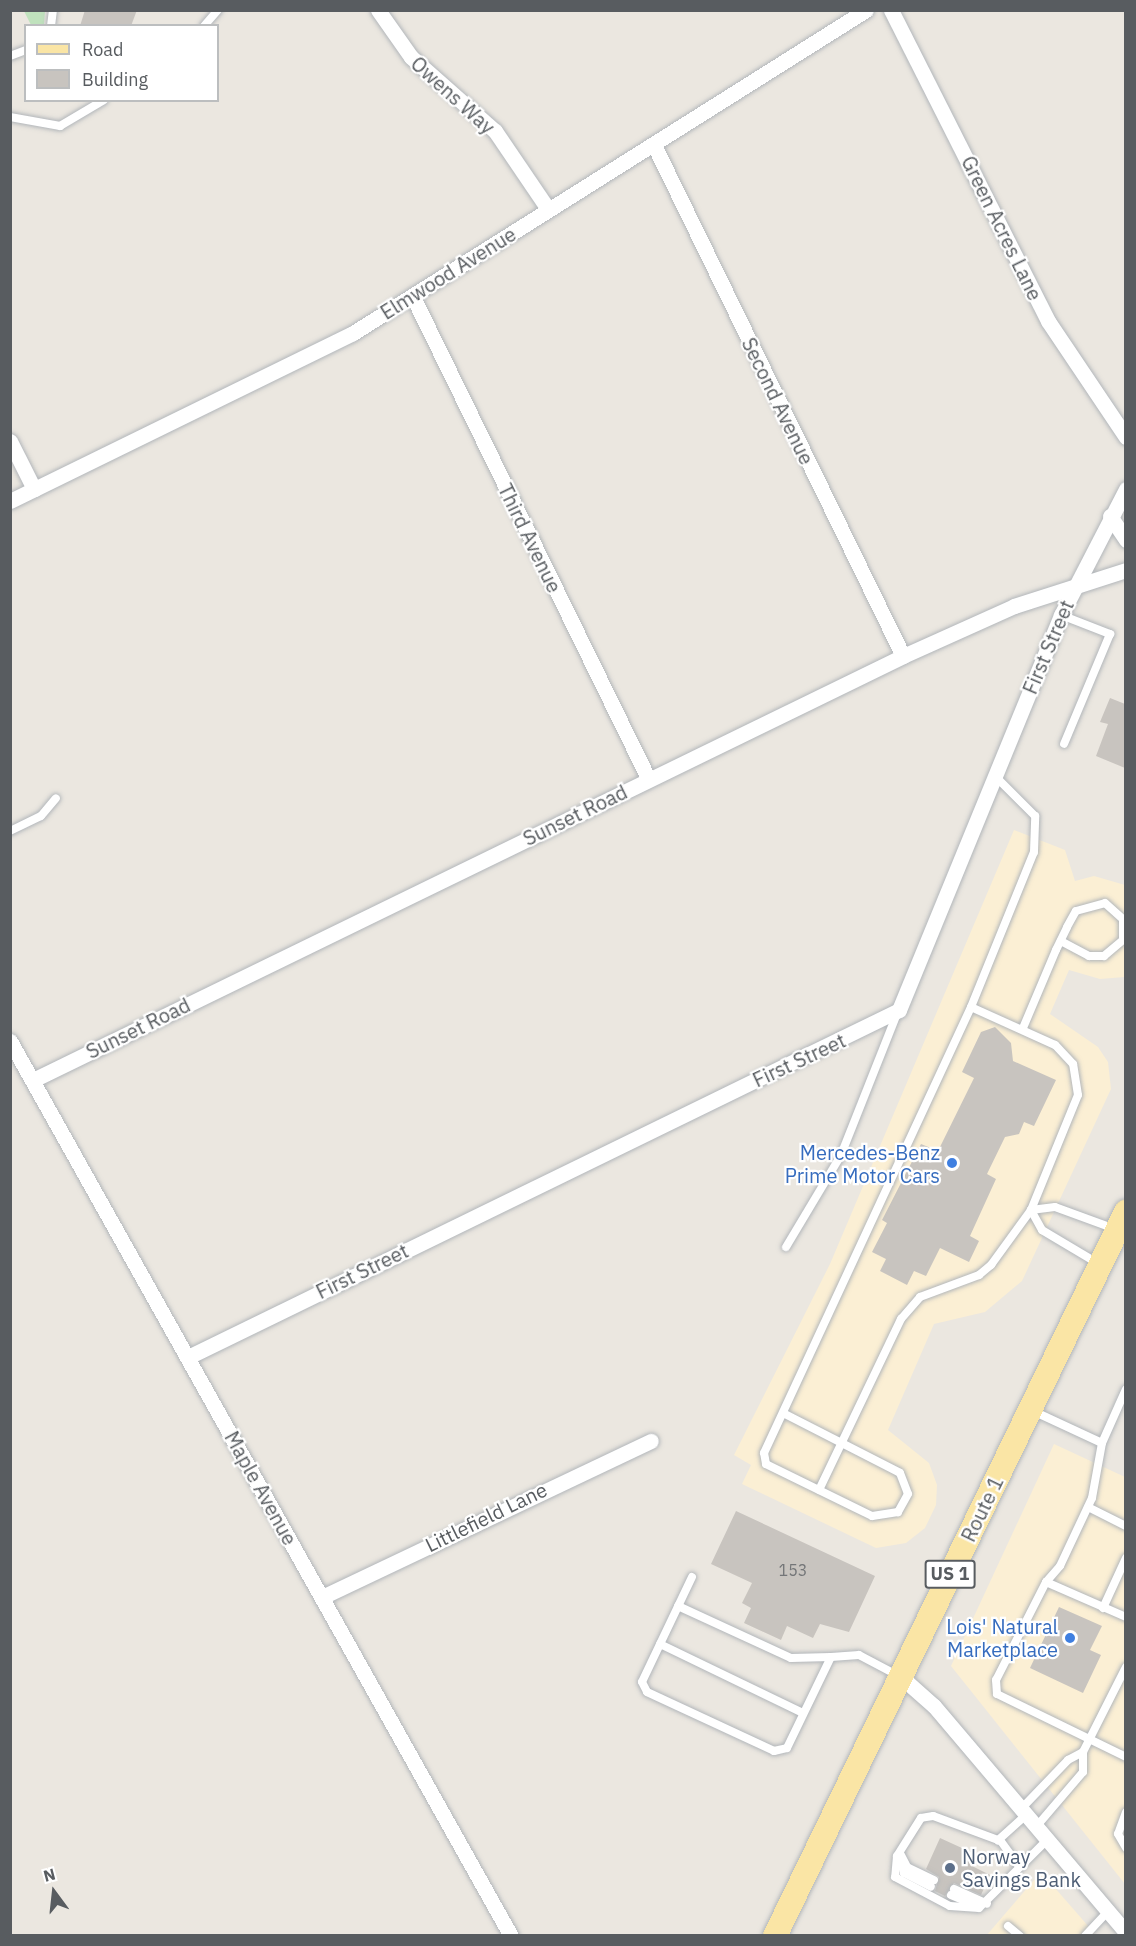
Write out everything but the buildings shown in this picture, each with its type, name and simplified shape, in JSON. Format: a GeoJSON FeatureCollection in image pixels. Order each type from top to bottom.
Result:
{"type":"FeatureCollection","features":[{"type":"Feature","properties":{"kind":"main road","name":"Route 1"},"geometry":{"type":"LineString","coordinates":[[775,1935],[1114,1241]]}},
{"type":"Feature","properties":{"kind":"street","name":"Owens Way"},"geometry":{"type":"LineString","coordinates":[[378,10],[411,57],[495,130],[548,210]]}},
{"type":"Feature","properties":{"kind":"street","name":"Elmwood Avenue"},"geometry":{"type":"LineString","coordinates":[[10,501],[321,352],[413,297],[866,10]]}},
{"type":"Feature","properties":{"kind":"street","name":"Green Acres Lane"},"geometry":{"type":"LineString","coordinates":[[891,10],[1048,321],[1125,437]]}},
{"type":"Feature","properties":{"kind":"street","name":"Second Avenue"},"geometry":{"type":"LineString","coordinates":[[654,145],[903,656]]}},
{"type":"Feature","properties":{"kind":"street","name":"Third Avenue"},"geometry":{"type":"LineString","coordinates":[[413,297],[648,778]]}},
{"type":"Feature","properties":{"kind":"street"},"geometry":{"type":"LineString","coordinates":[[10,441],[34,489]]}},
{"type":"Feature","properties":{"kind":"street","name":"First Street"},"geometry":{"type":"LineString","coordinates":[[188,1357],[899,1010],[1061,615],[1125,489]]}},
{"type":"Feature","properties":{"kind":"street"},"geometry":{"type":"LineString","coordinates":[[1110,516],[1125,540]]}},
{"type":"Feature","properties":{"kind":"street","name":"Sunset Road"},"geometry":{"type":"LineString","coordinates":[[33,1080],[648,778],[903,656],[1075,584],[1125,570]]}},
{"type":"Feature","properties":{"kind":"street","name":"Maple Avenue"},"geometry":{"type":"LineString","coordinates":[[10,1041],[511,1935]]}},
{"type":"Feature","properties":{"kind":"street","name":"Littlefield Lane"},"geometry":{"type":"LineString","coordinates":[[322,1597],[520,1498],[651,1441]]}},
{"type":"Feature","properties":{"kind":"street"},"geometry":{"type":"LineString","coordinates":[[900,1676],[934,1707],[1125,1932]]}},
{"type":"Feature","properties":{"kind":"lane"},"geometry":{"type":"LineString","coordinates":[[206,24],[218,10]]}},
{"type":"Feature","properties":{"kind":"lane"},"geometry":{"type":"LineString","coordinates":[[10,117],[60,126],[101,102]]}},
{"type":"Feature","properties":{"kind":"lane"},"geometry":{"type":"LineString","coordinates":[[1061,615],[1110,634],[1064,744]]}},
{"type":"Feature","properties":{"kind":"lane"},"geometry":{"type":"LineString","coordinates":[[783,1413],[900,1473],[907,1487],[904,1503],[893,1515],[880,1517],[819,1490],[763,1460],[783,1413],[971,1007],[1037,840],[1030,808],[996,777]]}},
{"type":"Feature","properties":{"kind":"lane"},"geometry":{"type":"LineString","coordinates":[[10,831],[41,816],[56,798]]}},
{"type":"Feature","properties":{"kind":"lane"},"geometry":{"type":"LineString","coordinates":[[1023,1028],[1061,941],[1085,904],[1105,903],[1123,920],[1123,940],[1104,956],[1089,956],[1061,941]]}},
{"type":"Feature","properties":{"kind":"lane"},"geometry":{"type":"LineString","coordinates":[[819,1490],[909,1307],[932,1291],[980,1275],[1031,1210],[1079,1084],[1065,1053],[1023,1028],[971,1007]]}},
{"type":"Feature","properties":{"kind":"lane"},"geometry":{"type":"LineString","coordinates":[[786,1247],[841,1155],[899,1010]]}},
{"type":"Feature","properties":{"kind":"lane"},"geometry":{"type":"LineString","coordinates":[[1031,1210],[1054,1207],[1114,1241]]}},
{"type":"Feature","properties":{"kind":"lane"},"geometry":{"type":"LineString","coordinates":[[1031,1210],[1042,1230],[1114,1241]]}},
{"type":"Feature","properties":{"kind":"lane"},"geometry":{"type":"LineString","coordinates":[[1125,1389],[1102,1443],[1088,1507],[1060,1566],[1046,1582],[995,1688],[1009,1704],[1125,1757]]}},
{"type":"Feature","properties":{"kind":"lane"},"geometry":{"type":"LineString","coordinates":[[1030,1409],[1102,1443]]}},
{"type":"Feature","properties":{"kind":"lane"},"geometry":{"type":"LineString","coordinates":[[1088,1507],[1125,1526]]}},
{"type":"Feature","properties":{"kind":"lane"},"geometry":{"type":"LineString","coordinates":[[1103,1608],[1125,1558]]}},
{"type":"Feature","properties":{"kind":"lane"},"geometry":{"type":"LineString","coordinates":[[692,1577],[642,1682],[647,1692],[774,1751],[787,1748],[831,1657]]}},
{"type":"Feature","properties":{"kind":"lane"},"geometry":{"type":"LineString","coordinates":[[1046,1582],[1125,1617]]}},
{"type":"Feature","properties":{"kind":"lane"},"geometry":{"type":"LineString","coordinates":[[678,1606],[791,1658],[860,1654],[900,1676]]}},
{"type":"Feature","properties":{"kind":"lane"},"geometry":{"type":"LineString","coordinates":[[660,1644],[804,1713]]}},
{"type":"Feature","properties":{"kind":"lane"},"geometry":{"type":"LineString","coordinates":[[1000,1840],[1083,1772],[1083,1752],[1125,1666]]}},
{"type":"Feature","properties":{"kind":"lane"},"geometry":{"type":"LineString","coordinates":[[1028,1817],[1068,1760],[1083,1752]]}},
{"type":"Feature","properties":{"kind":"lane"},"geometry":{"type":"LineString","coordinates":[[1125,1812],[1118,1834],[1125,1848]]}},
{"type":"Feature","properties":{"kind":"lane"},"geometry":{"type":"LineString","coordinates":[[1019,1866],[1000,1840],[927,1816],[914,1825],[893,1865],[898,1882],[950,1906],[983,1906],[1019,1866],[1047,1840]]}},
{"type":"Feature","properties":{"kind":"lane"},"geometry":{"type":"LineString","coordinates":[[901,1848],[900,1870],[932,1883]]}},
{"type":"Feature","properties":{"kind":"lane"},"geometry":{"type":"LineString","coordinates":[[952,1892],[983,1906]]}},
{"type":"Feature","properties":{"kind":"lane"},"geometry":{"type":"LineString","coordinates":[[1085,1935],[1108,1911]]}},
{"type":"Feature","properties":{"kind":"lane"},"geometry":{"type":"LineString","coordinates":[[1008,1926],[1020,1935]]}},
{"type":"Feature","properties":{"kind":"shaded area"},"geometry":{"type":"Polygon","coordinates":[[[1014,830],[1065,850],[1075,881],[1094,876],[1125,885],[1125,977],[1100,979],[1069,970],[1050,1014],[1098,1047],[1108,1062],[1111,1089],[1022,1281],[985,1312],[934,1324],[888,1430],[929,1463],[937,1485],[936,1505],[925,1528],[906,1543],[876,1548],[742,1484],[751,1465],[734,1455],[830,1264],[1014,830]]]}},
{"type":"Feature","properties":{"kind":"shaded area"},"geometry":{"type":"Polygon","coordinates":[[[1054,1444],[1125,1477],[1125,1884],[951,1666],[1054,1444]]]}},
{"type":"Feature","properties":{"kind":"shaded area"},"geometry":{"type":"Polygon","coordinates":[[[1041,1872],[1096,1935],[986,1936],[1041,1872]]]}},
{"type":"Feature","properties":{"kind":"green space"},"geometry":{"type":"Polygon","coordinates":[[[24,11],[45,11],[44,24],[30,24],[24,11]]]}},
{"type":"Feature","properties":{"kind":"place","name":"Mercedes-Benz Prime Motor Cars"},"geometry":{"type":"Point","coordinates":[952,1163]}},
{"type":"Feature","properties":{"kind":"place","name":"Lois' Natural Marketplace"},"geometry":{"type":"Point","coordinates":[1070,1638]}},
{"type":"Feature","properties":{"kind":"place","name":"Norway Savings Bank"},"geometry":{"type":"Point","coordinates":[950,1868]}}]}
